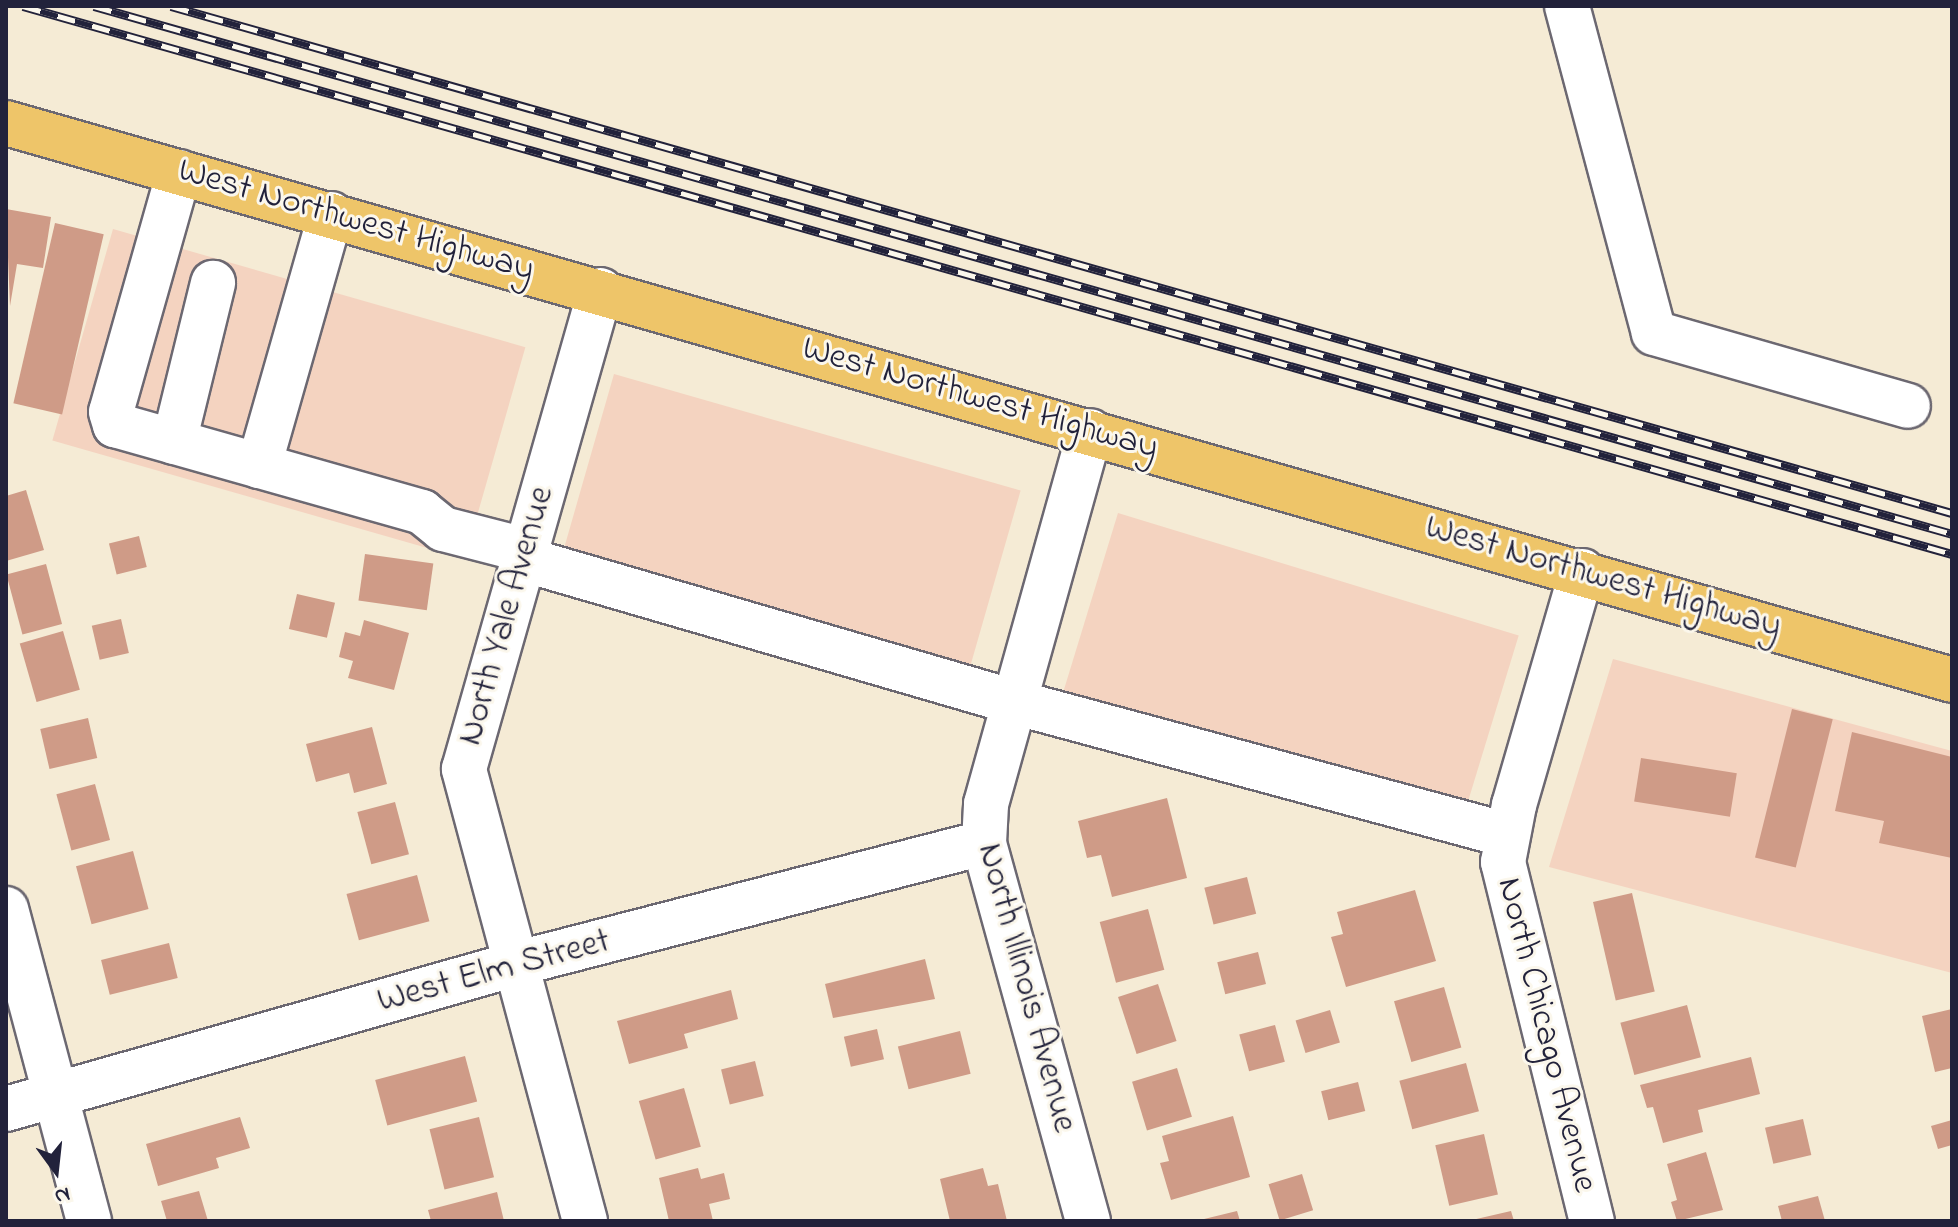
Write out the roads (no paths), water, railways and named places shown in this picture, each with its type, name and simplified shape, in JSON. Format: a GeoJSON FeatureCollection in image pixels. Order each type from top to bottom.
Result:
{"type":"FeatureCollection","features":[{"type":"Feature","properties":{"kind":"main road","name":"West Northwest Highway"},"geometry":{"type":"LineString","coordinates":[[6,123],[1582,571],[1952,680]]}},
{"type":"Feature","properties":{"kind":"street"},"geometry":{"type":"LineString","coordinates":[[1567,6],[1654,333],[1908,406]]}},
{"type":"Feature","properties":{"kind":"street"},"geometry":{"type":"LineString","coordinates":[[179,172],[111,412],[115,425],[422,512],[443,529],[1014,702],[1507,835]]}},
{"type":"Feature","properties":{"kind":"street"},"geometry":{"type":"LineString","coordinates":[[259,466],[331,214]]}},
{"type":"Feature","properties":{"kind":"street"},"geometry":{"type":"LineString","coordinates":[[174,442],[213,283]]}},
{"type":"Feature","properties":{"kind":"street","name":"North Yale Avenue"},"geometry":{"type":"LineString","coordinates":[[585,1221],[464,769],[600,290]]}},
{"type":"Feature","properties":{"kind":"street","name":"North Illinois Avenue"},"geometry":{"type":"LineString","coordinates":[[1088,1221],[984,843],[986,804],[1090,431]]}},
{"type":"Feature","properties":{"kind":"street","name":"North Chicago Avenue"},"geometry":{"type":"LineString","coordinates":[[1582,571],[1507,835],[1503,862],[1592,1221]]}},
{"type":"Feature","properties":{"kind":"street","name":"West Elm Street"},"geometry":{"type":"LineString","coordinates":[[6,1109],[515,964],[984,843]]}},
{"type":"Feature","properties":{"kind":"street"},"geometry":{"type":"LineString","coordinates":[[6,909],[89,1221]]}},
{"type":"Feature","properties":{"kind":"railway"},"geometry":{"type":"LineString","coordinates":[[23,6],[1952,554]]}},
{"type":"Feature","properties":{"kind":"railway"},"geometry":{"type":"LineString","coordinates":[[94,6],[1952,534]]}},
{"type":"Feature","properties":{"kind":"railway"},"geometry":{"type":"LineString","coordinates":[[171,6],[1952,513]]}}]}
